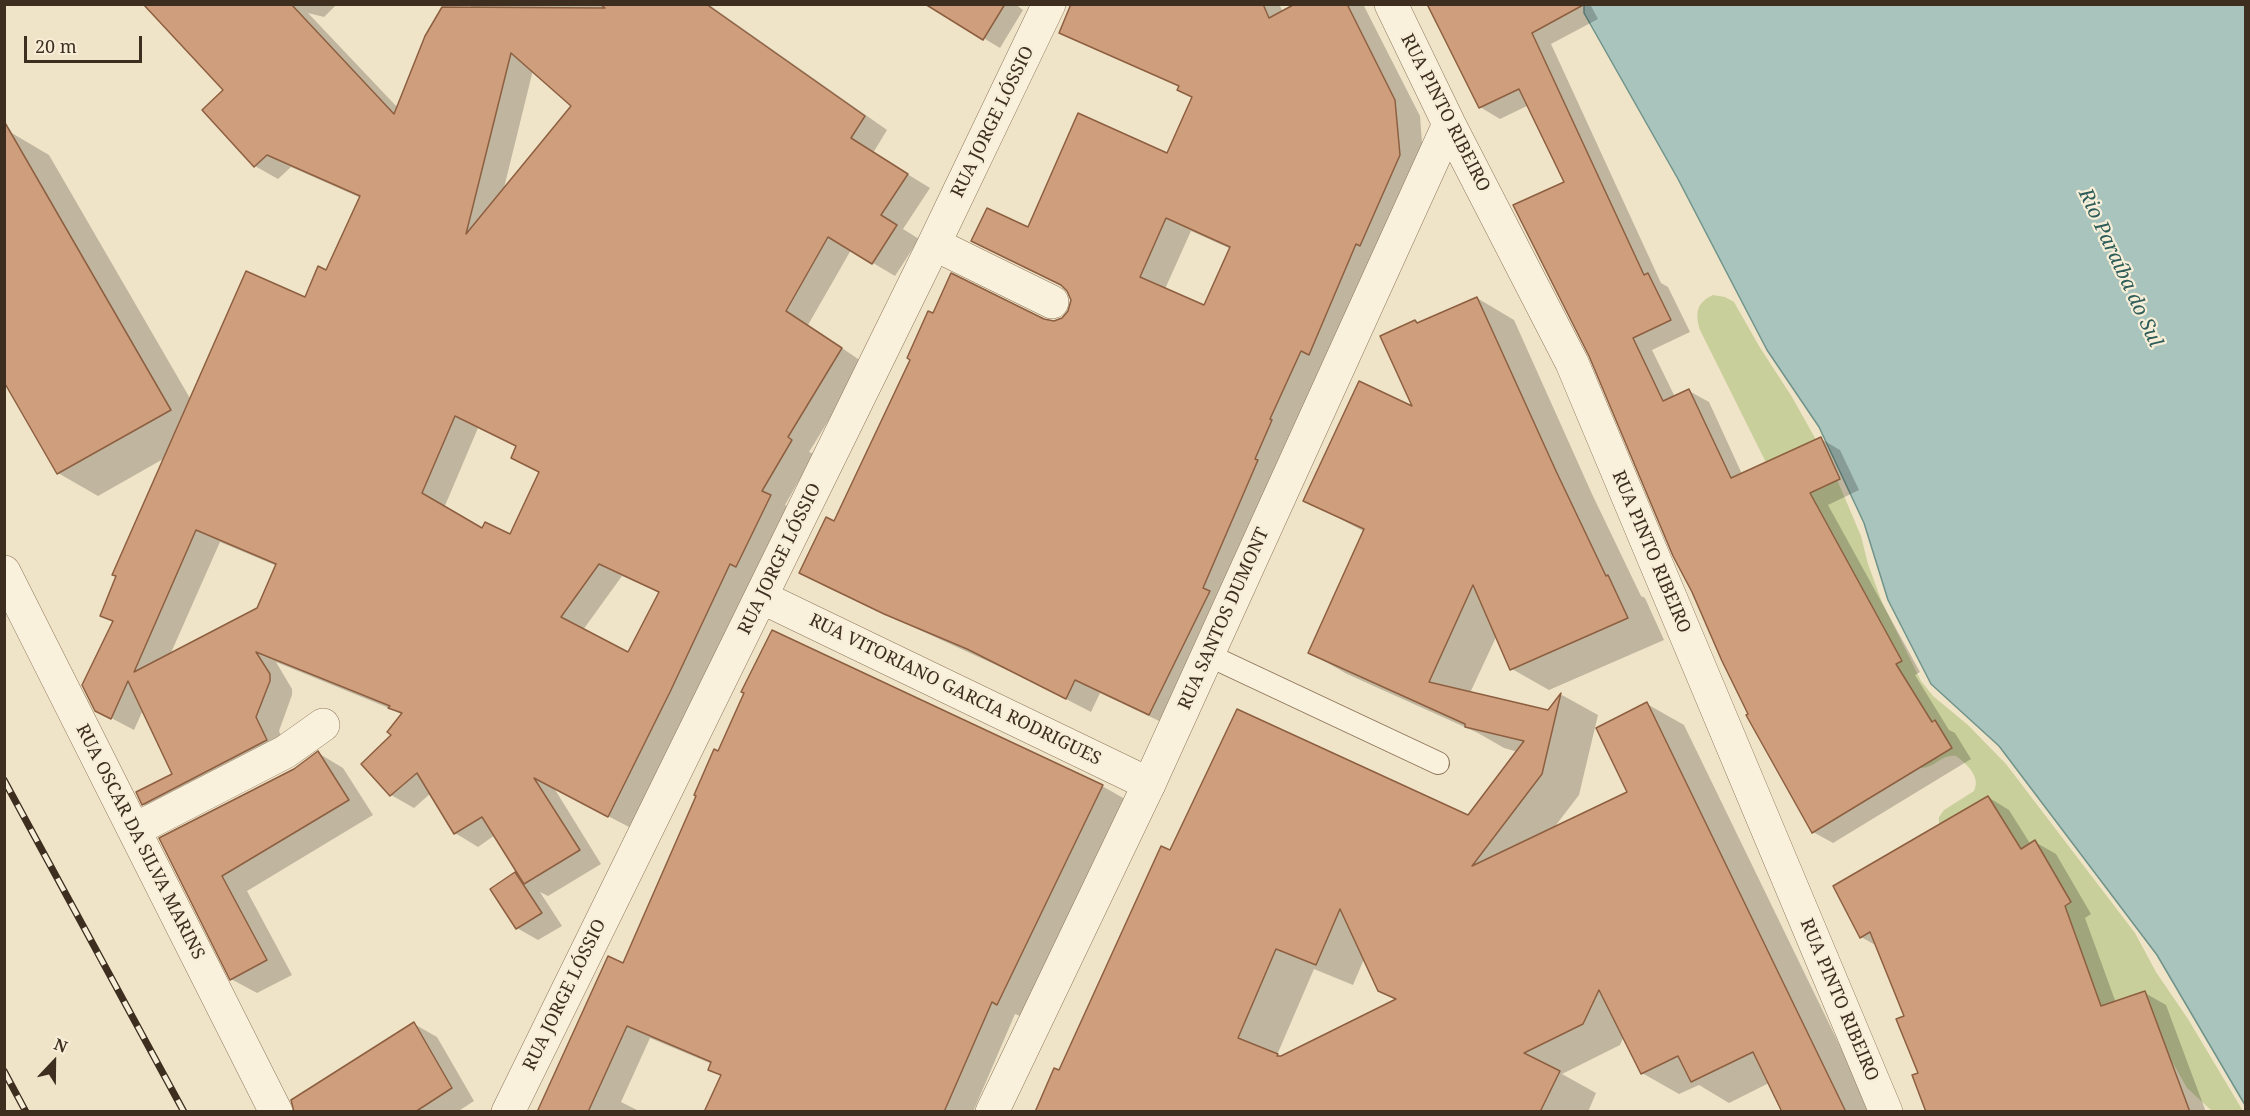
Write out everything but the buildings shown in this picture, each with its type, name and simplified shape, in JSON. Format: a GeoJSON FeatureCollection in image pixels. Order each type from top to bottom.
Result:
{"type":"FeatureCollection","features":[{"type":"Feature","properties":{"kind":"street","name":"RUA JORGE LÓSSIO"},"geometry":{"type":"LineString","coordinates":[[508,1112],[934,244],[1049,4]]}},
{"type":"Feature","properties":{"kind":"street","name":"RUA PINTO RIBEIRO"},"geometry":{"type":"LineString","coordinates":[[1391,4],[1449,124],[1572,363],[1886,1112]]}},
{"type":"Feature","properties":{"kind":"street","name":"RUA SANTOS DUMONT"},"geometry":{"type":"LineString","coordinates":[[992,1112],[1149,784],[1449,124]]}},
{"type":"Feature","properties":{"kind":"street"},"geometry":{"type":"LineString","coordinates":[[934,244],[1052,302]]}},
{"type":"Feature","properties":{"kind":"street","name":"RUA OSCAR DA SILVA MARINS"},"geometry":{"type":"LineString","coordinates":[[4,572],[276,1112]]}},
{"type":"Feature","properties":{"kind":"street","name":"RUA VITORIANO GARCIA RODRIGUES"},"geometry":{"type":"LineString","coordinates":[[761,597],[1149,784]]}},
{"type":"Feature","properties":{"kind":"street"},"geometry":{"type":"LineString","coordinates":[[134,830],[285,752],[323,725]]}},
{"type":"Feature","properties":{"kind":"lane"},"geometry":{"type":"LineString","coordinates":[[1208,655],[1438,763]]}},
{"type":"Feature","properties":{"kind":"green space"},"geometry":{"type":"Polygon","coordinates":[[[1713,295],[1725,297],[1734,302],[1833,470],[1861,536],[1868,564],[1882,602],[1921,681],[1933,696],[1968,725],[2006,764],[2135,933],[2156,972],[2188,1019],[2243,1111],[2212,1111],[2187,1088],[2157,1035],[2103,1014],[1939,825],[1939,817],[1944,810],[1974,791],[1976,781],[1974,776],[1956,756],[1947,757],[1922,768],[1916,764],[1700,330],[1698,309],[1703,301],[1713,295]]]}},
{"type":"Feature","properties":{"kind":"water","name":"Rio Paraíba do Sul"},"geometry":{"type":"Polygon","coordinates":[[[1584,5],[2245,5],[2245,1105],[2157,955],[1999,746],[1931,684],[1888,600],[1864,523],[1819,427],[1767,350],[1678,179],[1584,13],[1584,5]]]}},
{"type":"Feature","properties":{"kind":"railway"},"geometry":{"type":"LineString","coordinates":[[4,780],[184,1112]]}},
{"type":"Feature","properties":{"kind":"railway"},"geometry":{"type":"LineString","coordinates":[[4,1071],[26,1112]]}}]}
